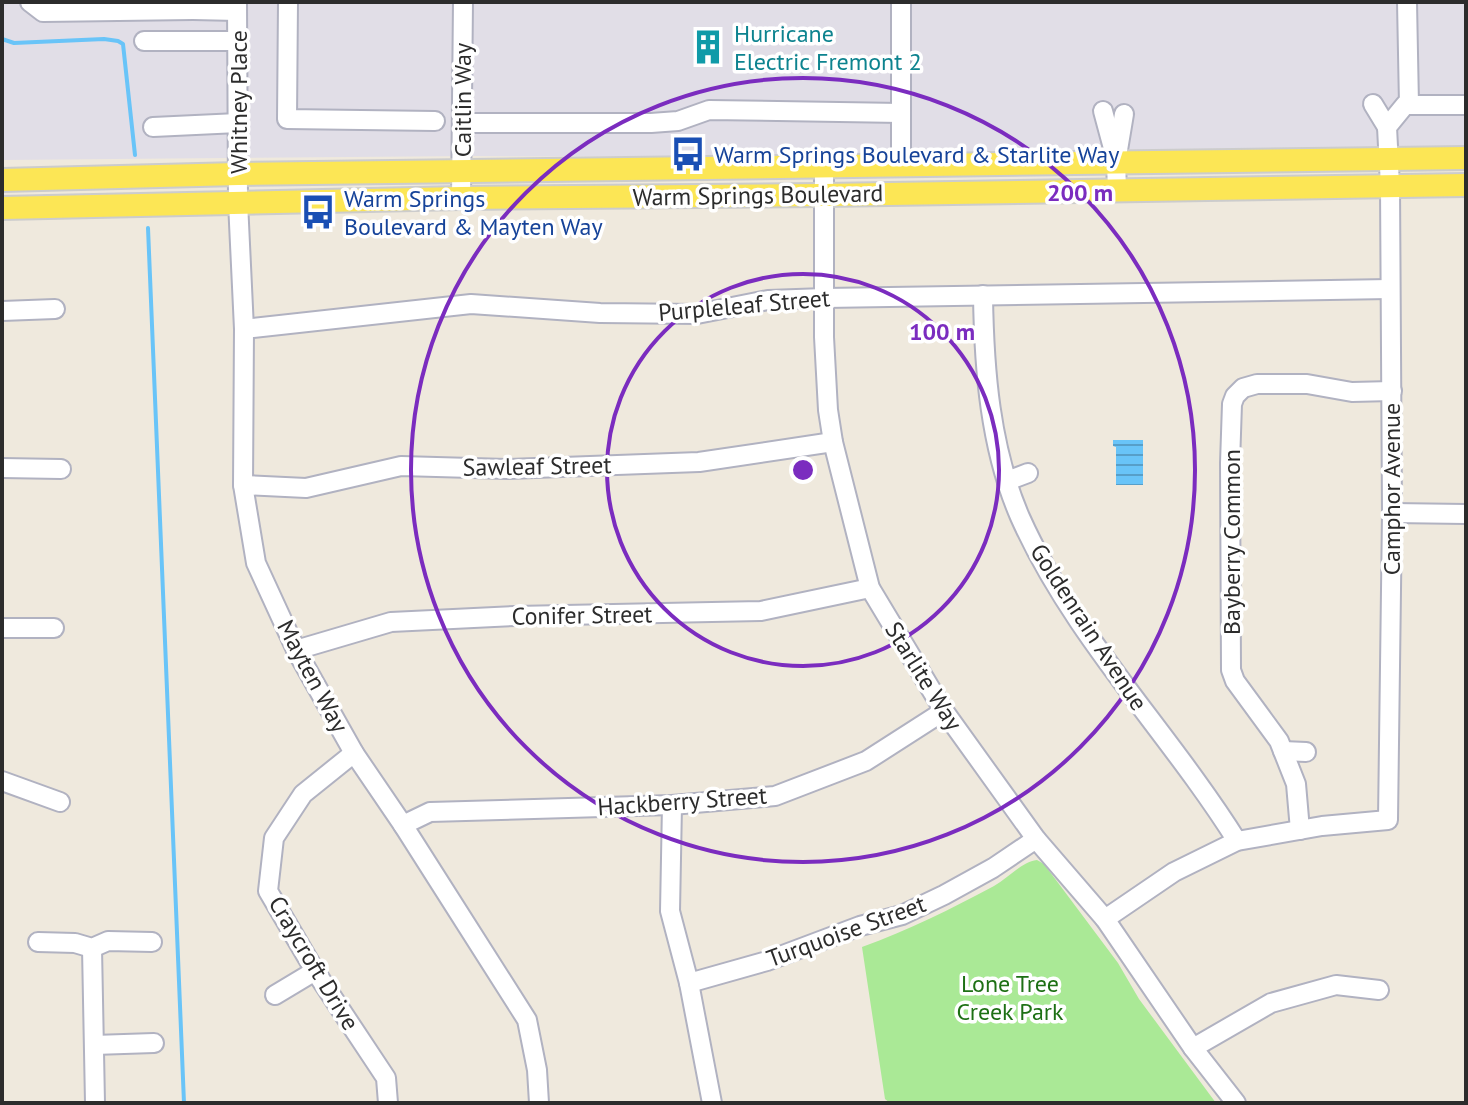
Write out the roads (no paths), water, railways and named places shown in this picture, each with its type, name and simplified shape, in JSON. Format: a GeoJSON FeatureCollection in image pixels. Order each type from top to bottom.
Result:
{"type":"FeatureCollection","features":[{"type":"Feature","properties":{"kind":"main road","name":"Warm Springs Boulevard"},"geometry":{"type":"LineString","coordinates":[[2,180],[238,174],[1466,158]]}},
{"type":"Feature","properties":{"kind":"main road","name":"Warm Springs Boulevard"},"geometry":{"type":"LineString","coordinates":[[2,208],[461,198],[1466,185]]}},
{"type":"Feature","properties":{"kind":"street"},"geometry":{"type":"LineString","coordinates":[[30,2],[43,12],[119,6],[237,6]]}},
{"type":"Feature","properties":{"kind":"street"},"geometry":{"type":"LineString","coordinates":[[288,2],[287,119],[435,121]]}},
{"type":"Feature","properties":{"kind":"street","name":"Caitlin Way"},"geometry":{"type":"LineString","coordinates":[[461,198],[463,2]]}},
{"type":"Feature","properties":{"kind":"street"},"geometry":{"type":"LineString","coordinates":[[901,2],[901,166]]}},
{"type":"Feature","properties":{"kind":"street"},"geometry":{"type":"LineString","coordinates":[[1407,2],[1409,105]]}},
{"type":"Feature","properties":{"kind":"street","name":"Whitney Place"},"geometry":{"type":"LineString","coordinates":[[237,6],[238,202]]}},
{"type":"Feature","properties":{"kind":"street"},"geometry":{"type":"LineString","coordinates":[[144,41],[237,41]]}},
{"type":"Feature","properties":{"kind":"street"},"geometry":{"type":"LineString","coordinates":[[1373,104],[1387,127],[1405,105],[1466,105]]}},
{"type":"Feature","properties":{"kind":"street"},"geometry":{"type":"LineString","coordinates":[[462,123],[651,123],[678,121],[709,110],[901,113]]}},
{"type":"Feature","properties":{"kind":"street"},"geometry":{"type":"LineString","coordinates":[[1103,111],[1116,162]]}},
{"type":"Feature","properties":{"kind":"street"},"geometry":{"type":"LineString","coordinates":[[1117,190],[1116,162],[1124,114]]}},
{"type":"Feature","properties":{"kind":"street"},"geometry":{"type":"LineString","coordinates":[[153,127],[238,123]]}},
{"type":"Feature","properties":{"kind":"street","name":"Camphor Avenue"},"geometry":{"type":"LineString","coordinates":[[1300,830],[1388,820],[1392,391],[1387,127]]}},
{"type":"Feature","properties":{"kind":"street","name":"Starlite Way"},"geometry":{"type":"LineString","coordinates":[[824,167],[826,377],[833,442],[870,588],[944,711],[1036,839],[1105,919],[1193,1048],[1236,1103]]}},
{"type":"Feature","properties":{"kind":"street","name":"Mayten Way"},"geometry":{"type":"LineString","coordinates":[[238,202],[244,329],[243,485],[256,563],[296,650],[354,753],[527,1020],[537,1070],[539,1103]]}},
{"type":"Feature","properties":{"kind":"street","name":"Purpleleaf Street"},"geometry":{"type":"LineString","coordinates":[[244,329],[471,304],[600,313],[697,314],[768,300],[1390,289]]}},
{"type":"Feature","properties":{"kind":"street","name":"Goldenrain Avenue"},"geometry":{"type":"LineString","coordinates":[[983,295],[991,408],[1007,481],[1019,515],[1049,574],[1096,647],[1237,841]]}},
{"type":"Feature","properties":{"kind":"street"},"geometry":{"type":"LineString","coordinates":[[2,311],[55,309]]}},
{"type":"Feature","properties":{"kind":"street","name":"Bayberry Common"},"geometry":{"type":"LineString","coordinates":[[1300,830],[1296,784],[1279,741],[1235,681],[1231,670],[1230,463],[1233,400],[1243,388],[1257,384],[1307,384],[1352,392],[1392,391]]}},
{"type":"Feature","properties":{"kind":"street","name":"Sawleaf Street"},"geometry":{"type":"LineString","coordinates":[[243,485],[306,488],[401,466],[507,469],[699,462],[833,442]]}},
{"type":"Feature","properties":{"kind":"street"},"geometry":{"type":"LineString","coordinates":[[2,468],[61,469]]}},
{"type":"Feature","properties":{"kind":"street"},"geometry":{"type":"LineString","coordinates":[[1007,481],[1028,473]]}},
{"type":"Feature","properties":{"kind":"street"},"geometry":{"type":"LineString","coordinates":[[1392,513],[1466,514]]}},
{"type":"Feature","properties":{"kind":"street","name":"Conifer Street"},"geometry":{"type":"LineString","coordinates":[[296,650],[391,622],[761,611],[870,588]]}},
{"type":"Feature","properties":{"kind":"street"},"geometry":{"type":"LineString","coordinates":[[2,628],[54,628]]}},
{"type":"Feature","properties":{"kind":"street","name":"Hackberry Street"},"geometry":{"type":"LineString","coordinates":[[403,825],[430,812],[672,805],[775,796],[866,761],[944,711]]}},
{"type":"Feature","properties":{"kind":"street"},"geometry":{"type":"LineString","coordinates":[[1283,751],[1306,752]]}},
{"type":"Feature","properties":{"kind":"street","name":"Craycroft Drive"},"geometry":{"type":"LineString","coordinates":[[354,753],[303,794],[274,838],[268,891],[315,971],[386,1078],[388,1103]]}},
{"type":"Feature","properties":{"kind":"street"},"geometry":{"type":"LineString","coordinates":[[2,781],[60,802]]}},
{"type":"Feature","properties":{"kind":"street"},"geometry":{"type":"LineString","coordinates":[[672,805],[670,911],[689,983],[712,1103]]}},
{"type":"Feature","properties":{"kind":"street"},"geometry":{"type":"LineString","coordinates":[[1105,919],[1174,872],[1237,841],[1300,830]]}},
{"type":"Feature","properties":{"kind":"street","name":"Turquoise Street"},"geometry":{"type":"LineString","coordinates":[[689,983],[767,961],[860,926],[902,915],[993,868],[1036,839]]}},
{"type":"Feature","properties":{"kind":"street"},"geometry":{"type":"LineString","coordinates":[[38,942],[75,943],[92,948],[108,941],[152,942]]}},
{"type":"Feature","properties":{"kind":"street"},"geometry":{"type":"LineString","coordinates":[[92,948],[95,1103]]}},
{"type":"Feature","properties":{"kind":"street"},"geometry":{"type":"LineString","coordinates":[[275,995],[315,971]]}},
{"type":"Feature","properties":{"kind":"street"},"geometry":{"type":"LineString","coordinates":[[1193,1048],[1271,1003],[1336,985],[1379,990]]}},
{"type":"Feature","properties":{"kind":"street"},"geometry":{"type":"LineString","coordinates":[[94,1045],[154,1043]]}},
{"type":"Feature","properties":{"kind":"water"},"geometry":{"type":"Polygon","coordinates":[[[1113,440],[1143,440],[1143,485],[1116,485],[1116,447],[1113,440]]]}},
{"type":"Feature","properties":{"kind":"waterway"},"geometry":{"type":"LineString","coordinates":[[2,39],[14,43],[104,39],[123,44],[135,155]]}},
{"type":"Feature","properties":{"kind":"waterway"},"geometry":{"type":"LineString","coordinates":[[148,228],[184,1103]]}},
{"type":"Feature","properties":{"kind":"place","name":"Hurricane Electric Fremont 2"},"geometry":{"type":"Point","coordinates":[708,47]}},
{"type":"Feature","properties":{"kind":"place","name":"Warm Springs Boulevard & Starlite Way"},"geometry":{"type":"Point","coordinates":[688,154]}},
{"type":"Feature","properties":{"kind":"place","name":"Warm Springs Boulevard & Mayten Way"},"geometry":{"type":"Point","coordinates":[318,212]}},
{"type":"Feature","properties":{"kind":"park label","name":"Lone Tree Creek Park"},"geometry":{"type":"Point","coordinates":[1010,997]}}]}
